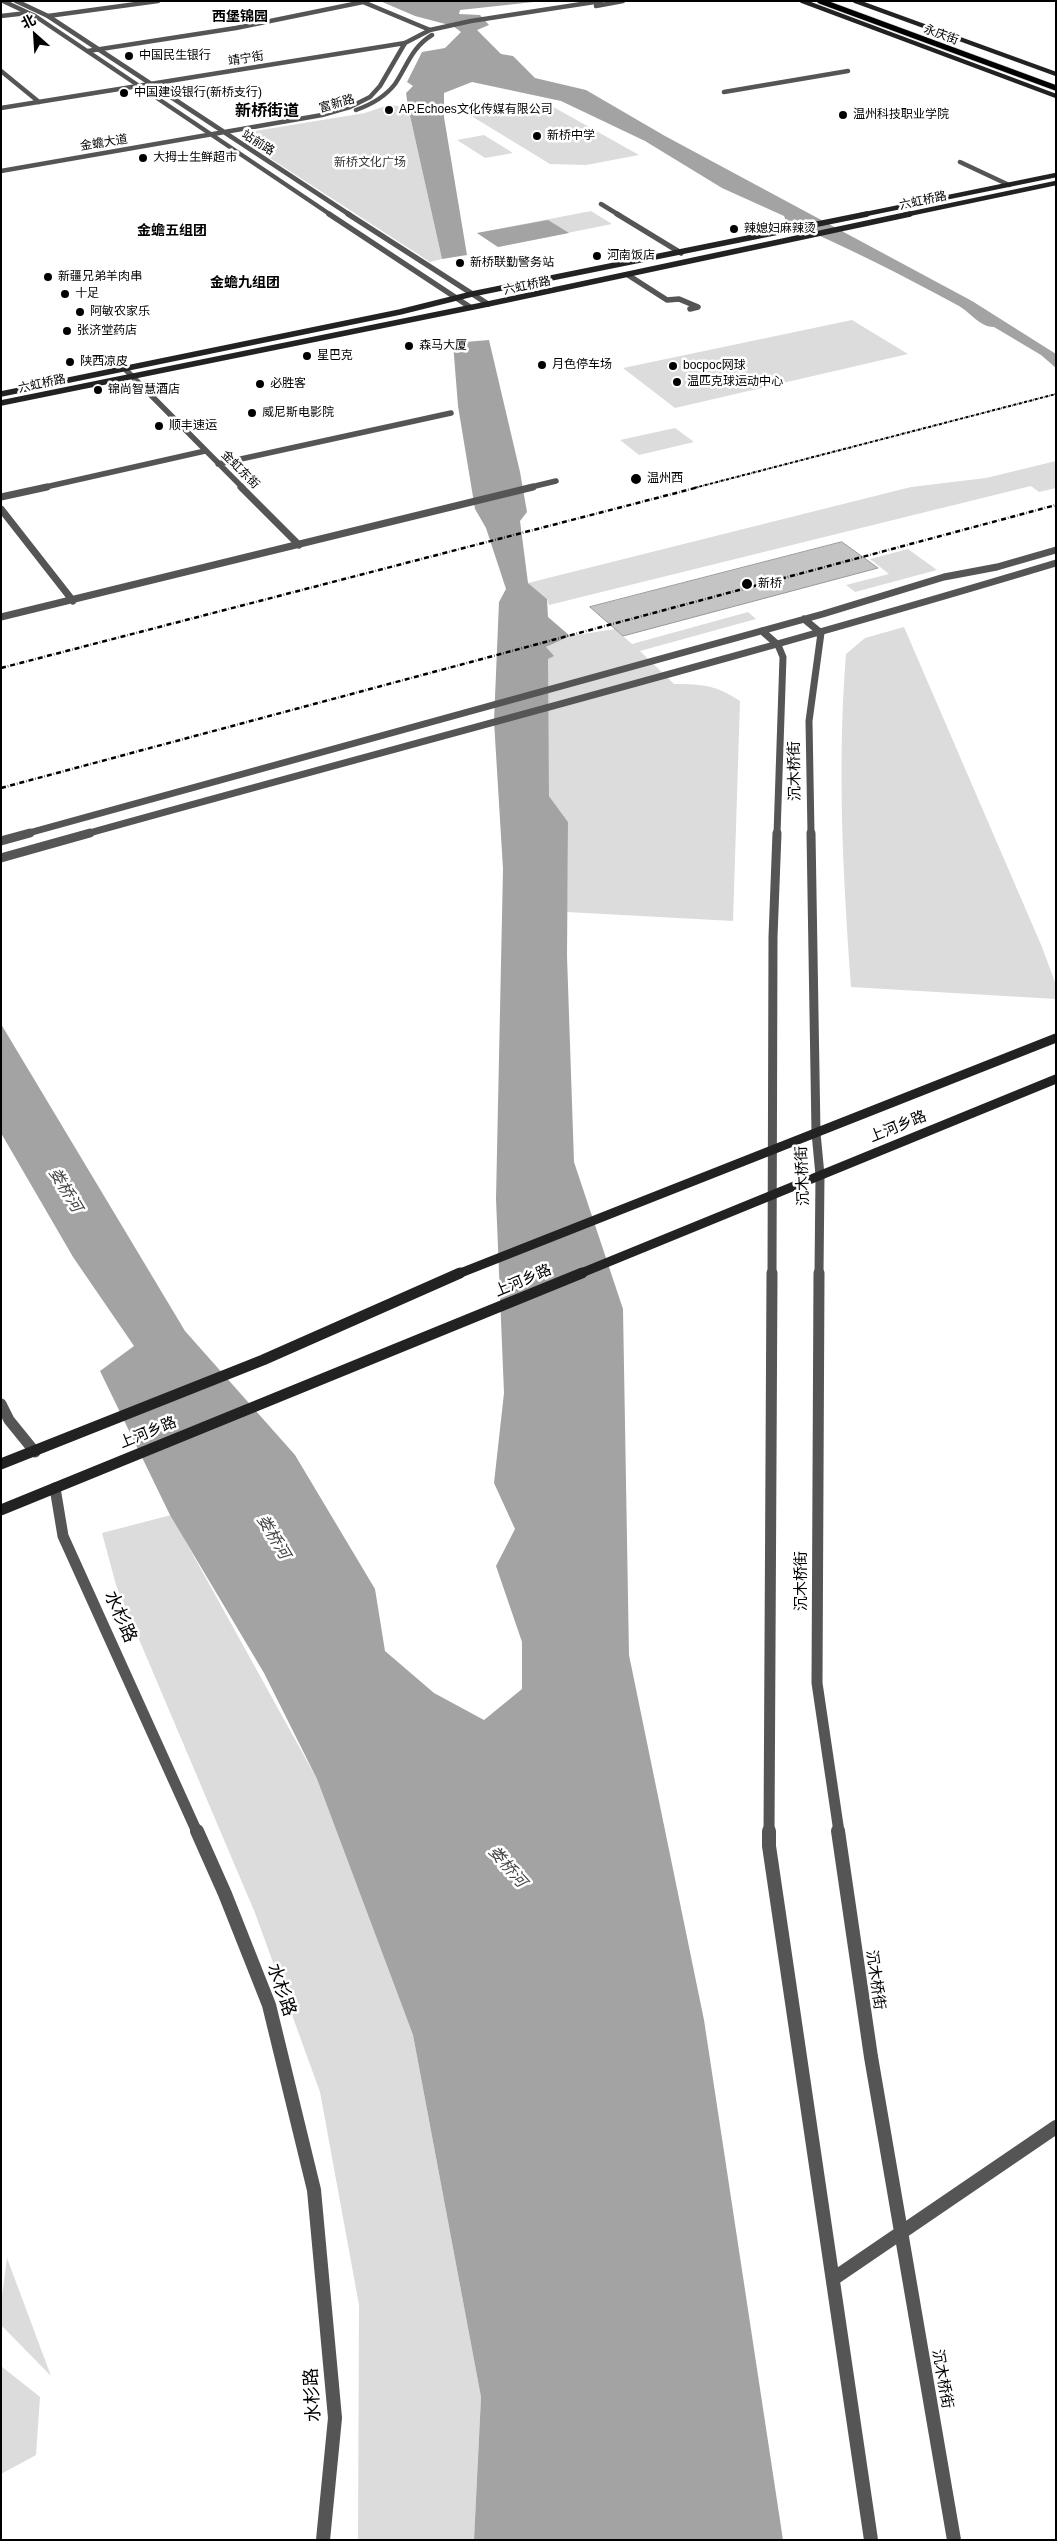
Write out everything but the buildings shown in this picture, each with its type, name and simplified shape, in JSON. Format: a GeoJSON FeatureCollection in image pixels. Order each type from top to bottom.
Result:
{"type":"FeatureCollection","features":[{"type":"Feature","properties":{"kind":"main road"},"geometry":{"type":"LineString","coordinates":[[802,1],[1056,96]]}},
{"type":"Feature","properties":{"kind":"main road","name":"永庆街"},"geometry":{"type":"LineString","coordinates":[[820,1],[1056,88]]}},
{"type":"Feature","properties":{"kind":"main road","name":"永庆街"},"geometry":{"type":"LineString","coordinates":[[837,1],[1056,82]]}},
{"type":"Feature","properties":{"kind":"main road"},"geometry":{"type":"LineString","coordinates":[[855,1],[1056,74]]}},
{"type":"Feature","properties":{"kind":"main road"},"geometry":{"type":"LineString","coordinates":[[933,43],[993,72]]}},
{"type":"Feature","properties":{"kind":"main road","name":"六虹桥路"},"geometry":{"type":"LineString","coordinates":[[1,394],[400,312],[456,297],[514,288],[1056,175]]}},
{"type":"Feature","properties":{"kind":"main road","name":"六虹桥路"},"geometry":{"type":"LineString","coordinates":[[1,403],[628,275],[1056,183]]}},
{"type":"Feature","properties":{"kind":"main road","name":"上河乡路"},"geometry":{"type":"LineString","coordinates":[[1,1464],[263,1360],[462,1272],[1056,1038]]}},
{"type":"Feature","properties":{"kind":"main road","name":"上河乡路"},"geometry":{"type":"LineString","coordinates":[[1,1510],[1056,1079]]}},
{"type":"Feature","properties":{"kind":"street","name":"站前路"},"geometry":{"type":"LineString","coordinates":[[3,1],[27,13],[88,51],[210,136],[470,307]]}},
{"type":"Feature","properties":{"kind":"street","name":"站前路"},"geometry":{"type":"LineString","coordinates":[[16,1],[48,16],[228,136],[488,304]]}},
{"type":"Feature","properties":{"kind":"street"},"geometry":{"type":"LineString","coordinates":[[48,16],[158,1]]}},
{"type":"Feature","properties":{"kind":"street"},"geometry":{"type":"LineString","coordinates":[[346,1],[353,4]]}},
{"type":"Feature","properties":{"kind":"street","name":"富新路"},"geometry":{"type":"LineString","coordinates":[[210,136],[222,132],[322,115],[370,97],[380,86],[405,43],[430,30],[601,1]]}},
{"type":"Feature","properties":{"kind":"street","name":"富新路"},"geometry":{"type":"LineString","coordinates":[[472,23],[623,1]]}},
{"type":"Feature","properties":{"kind":"street"},"geometry":{"type":"LineString","coordinates":[[88,51],[236,28],[363,2],[418,27],[430,30]]}},
{"type":"Feature","properties":{"kind":"street"},"geometry":{"type":"LineString","coordinates":[[1,16],[27,13]]}},
{"type":"Feature","properties":{"kind":"street","name":"富新路"},"geometry":{"type":"LineString","coordinates":[[210,136],[228,136],[326,119],[368,105],[387,94],[395,85],[417,44],[430,35],[450,27]]}},
{"type":"Feature","properties":{"kind":"street","name":"靖宁街"},"geometry":{"type":"LineString","coordinates":[[1,108],[405,43]]}},
{"type":"Feature","properties":{"kind":"street"},"geometry":{"type":"LineString","coordinates":[[1,71],[39,102]]}},
{"type":"Feature","properties":{"kind":"street"},"geometry":{"type":"LineString","coordinates":[[724,92],[848,71]]}},
{"type":"Feature","properties":{"kind":"street","name":"金蟾大道"},"geometry":{"type":"LineString","coordinates":[[1,170],[210,136]]}},
{"type":"Feature","properties":{"kind":"street"},"geometry":{"type":"LineString","coordinates":[[960,162],[1009,185]]}},
{"type":"Feature","properties":{"kind":"street"},"geometry":{"type":"LineString","coordinates":[[601,204],[682,253]]}},
{"type":"Feature","properties":{"kind":"street"},"geometry":{"type":"LineString","coordinates":[[628,275],[667,300],[679,299],[698,307],[690,309]]}},
{"type":"Feature","properties":{"kind":"street","name":"金虹东街"},"geometry":{"type":"LineString","coordinates":[[124,368],[299,545]]}},
{"type":"Feature","properties":{"kind":"street"},"geometry":{"type":"LineString","coordinates":[[218,464],[451,413]]}},
{"type":"Feature","properties":{"kind":"street"},"geometry":{"type":"LineString","coordinates":[[1,497],[205,451]]}},
{"type":"Feature","properties":{"kind":"street"},"geometry":{"type":"LineString","coordinates":[[1,617],[73,601],[556,481]]}},
{"type":"Feature","properties":{"kind":"street"},"geometry":{"type":"LineString","coordinates":[[1,509],[73,601]]}},
{"type":"Feature","properties":{"kind":"street"},"geometry":{"type":"LineString","coordinates":[[1,841],[804,620],[944,577],[997,567],[1056,550]]}},
{"type":"Feature","properties":{"kind":"street"},"geometry":{"type":"LineString","coordinates":[[1,858],[387,750],[821,633],[1056,563]]}},
{"type":"Feature","properties":{"kind":"street"},"geometry":{"type":"LineString","coordinates":[[804,620],[821,633]]}},
{"type":"Feature","properties":{"kind":"street"},"geometry":{"type":"LineString","coordinates":[[762,631],[778,645]]}},
{"type":"Feature","properties":{"kind":"street","name":"沉木桥街"},"geometry":{"type":"LineString","coordinates":[[821,633],[808,721],[816,1133],[820,1175],[817,1684],[870,2057],[954,2540]]}},
{"type":"Feature","properties":{"kind":"street","name":"沉木桥街"},"geometry":{"type":"LineString","coordinates":[[778,645],[783,657],[773,937],[769,1846],[871,2540]]}},
{"type":"Feature","properties":{"kind":"street"},"geometry":{"type":"LineString","coordinates":[[1,1404],[9,1420],[34,1452]]}},
{"type":"Feature","properties":{"kind":"street","name":"水杉路"},"geometry":{"type":"LineString","coordinates":[[55,1488],[62,1536],[225,1894],[269,2005],[314,2190],[335,2418],[323,2540]]}},
{"type":"Feature","properties":{"kind":"street"},"geometry":{"type":"LineString","coordinates":[[833,2279],[1056,2127]]}},
{"type":"Feature","properties":{"kind":"green space"},"geometry":{"type":"Polygon","coordinates":[[[523,102],[548,104],[639,155],[586,165],[550,164],[473,117],[482,108],[489,105],[523,102]]]}},
{"type":"Feature","properties":{"kind":"green space","name":"新桥文化广场"},"geometry":{"type":"Polygon","coordinates":[[[388,105],[408,107],[442,259],[430,262],[245,142],[255,131],[365,113],[388,105]]]}},
{"type":"Feature","properties":{"kind":"green space"},"geometry":{"type":"Polygon","coordinates":[[[484,135],[513,153],[485,158],[457,140],[484,135]]]}},
{"type":"Feature","properties":{"kind":"green space"},"geometry":{"type":"Polygon","coordinates":[[[591,211],[612,224],[498,247],[477,233],[591,211]]]}},
{"type":"Feature","properties":{"kind":"green space"},"geometry":{"type":"Polygon","coordinates":[[[852,320],[908,354],[675,408],[623,368],[852,320]]]}},
{"type":"Feature","properties":{"kind":"green space"},"geometry":{"type":"Polygon","coordinates":[[[675,428],[694,442],[639,455],[620,440],[675,428]]]}},
{"type":"Feature","properties":{"kind":"green space"},"geometry":{"type":"Polygon","coordinates":[[[1056,461],[1056,488],[1039,492],[1031,486],[549,605],[547,599],[528,583],[911,487],[986,478],[1056,461]]]}},
{"type":"Feature","properties":{"kind":"green space"},"geometry":{"type":"Polygon","coordinates":[[[908,549],[937,570],[855,592],[846,585],[889,574],[870,559],[908,549]]]}},
{"type":"Feature","properties":{"kind":"green space"},"geometry":{"type":"Polygon","coordinates":[[[748,612],[756,619],[640,651],[674,684],[708,686],[740,701],[733,921],[567,912],[568,822],[549,796],[546,647],[570,636],[615,629],[632,644],[748,612]]]}},
{"type":"Feature","properties":{"kind":"green space"},"geometry":{"type":"Polygon","coordinates":[[[904,627],[1042,947],[1056,985],[1056,999],[851,987],[842,820],[842,737],[846,654],[865,638],[904,627]]]}},
{"type":"Feature","properties":{"kind":"green space"},"geometry":{"type":"Polygon","coordinates":[[[171,1515],[317,1779],[413,2035],[481,2397],[474,2540],[358,2540],[359,2305],[320,2092],[255,1913],[116,1585],[102,1533],[171,1515]]]}},
{"type":"Feature","properties":{"kind":"green space"},"geometry":{"type":"Polygon","coordinates":[[[7,2258],[51,2376],[1,2325],[1,2304],[7,2258]]]}},
{"type":"Feature","properties":{"kind":"green space"},"geometry":{"type":"Polygon","coordinates":[[[1,2366],[40,2397],[36,2455],[1,2474],[1,2366]]]}},
{"type":"Feature","properties":{"kind":"water"},"geometry":{"type":"Polygon","coordinates":[[[380,1],[543,1],[460,10],[459,14],[480,15],[489,25],[477,30],[501,54],[513,56],[535,78],[586,90],[665,136],[972,301],[1056,354],[1056,368],[1041,355],[994,327],[984,325],[959,306],[873,261],[786,221],[784,216],[722,188],[645,141],[561,101],[472,82],[444,93],[444,117],[467,255],[442,259],[406,93],[413,86],[407,82],[422,52],[445,48],[461,32],[453,26],[415,16],[380,1]]]}},
{"type":"Feature","properties":{"kind":"water"},"geometry":{"type":"Polygon","coordinates":[[[548,220],[569,233],[498,247],[477,233],[548,220]]]}},
{"type":"Feature","properties":{"kind":"water","name":"娄桥河"},"geometry":{"type":"Polygon","coordinates":[[[489,340],[520,472],[527,512],[520,521],[528,583],[547,599],[548,617],[570,636],[546,647],[554,656],[548,659],[549,796],[568,822],[567,956],[574,1162],[623,1309],[629,1655],[704,2020],[783,2540],[474,2540],[481,2397],[413,2035],[317,1779],[264,1673],[170,1515],[100,1371],[134,1346],[73,1257],[1,1133],[1,1024],[185,1331],[295,1455],[375,1589],[385,1651],[434,1693],[484,1720],[522,1689],[522,1642],[496,1566],[515,1529],[494,1483],[504,1393],[496,1199],[503,869],[494,721],[499,602],[506,589],[486,528],[475,509],[458,406],[453,343],[489,340]]]}},
{"type":"Feature","properties":{"kind":"railway"},"geometry":{"type":"LineString","coordinates":[[694,488],[1056,394]]}},
{"type":"Feature","properties":{"kind":"railway"},"geometry":{"type":"LineString","coordinates":[[1,668],[699,487]]}},
{"type":"Feature","properties":{"kind":"railway"},"geometry":{"type":"LineString","coordinates":[[1,788],[1056,505]]}},
{"type":"Feature","properties":{"kind":"place","name":"中国民生银行"},"geometry":{"type":"Point","coordinates":[129,56]}},
{"type":"Feature","properties":{"kind":"place","name":"中国建设银行(新桥支行)"},"geometry":{"type":"Point","coordinates":[124,93]}},
{"type":"Feature","properties":{"kind":"place","name":"AP.Echoes文化传媒有限公司"},"geometry":{"type":"Point","coordinates":[389,110]}},
{"type":"Feature","properties":{"kind":"place","name":"温州科技职业学院"},"geometry":{"type":"Point","coordinates":[843,115]}},
{"type":"Feature","properties":{"kind":"place","name":"新桥中学"},"geometry":{"type":"Point","coordinates":[537,136]}},
{"type":"Feature","properties":{"kind":"place","name":"大拇士生鲜超市"},"geometry":{"type":"Point","coordinates":[143,158]}},
{"type":"Feature","properties":{"kind":"place","name":"辣媳妇麻辣烫"},"geometry":{"type":"Point","coordinates":[734,229]}},
{"type":"Feature","properties":{"kind":"place","name":"河南饭店"},"geometry":{"type":"Point","coordinates":[597,256]}},
{"type":"Feature","properties":{"kind":"place","name":"新桥联勤警务站"},"geometry":{"type":"Point","coordinates":[460,263]}},
{"type":"Feature","properties":{"kind":"place","name":"新疆兄弟羊肉串"},"geometry":{"type":"Point","coordinates":[48,277]}},
{"type":"Feature","properties":{"kind":"place","name":"十足"},"geometry":{"type":"Point","coordinates":[65,294]}},
{"type":"Feature","properties":{"kind":"place","name":"阿敏农家乐"},"geometry":{"type":"Point","coordinates":[80,312]}},
{"type":"Feature","properties":{"kind":"place","name":"张济堂药店"},"geometry":{"type":"Point","coordinates":[67,331]}},
{"type":"Feature","properties":{"kind":"place","name":"森马大厦"},"geometry":{"type":"Point","coordinates":[409,346]}},
{"type":"Feature","properties":{"kind":"place","name":"星巴克"},"geometry":{"type":"Point","coordinates":[307,356]}},
{"type":"Feature","properties":{"kind":"place","name":"陕西凉皮"},"geometry":{"type":"Point","coordinates":[70,362]}},
{"type":"Feature","properties":{"kind":"place","name":"月色停车场"},"geometry":{"type":"Point","coordinates":[542,365]}},
{"type":"Feature","properties":{"kind":"place","name":"bocpoc网球"},"geometry":{"type":"Point","coordinates":[673,366]}},
{"type":"Feature","properties":{"kind":"place","name":"温匹克球运动中心"},"geometry":{"type":"Point","coordinates":[677,382]}},
{"type":"Feature","properties":{"kind":"place","name":"必胜客"},"geometry":{"type":"Point","coordinates":[260,384]}},
{"type":"Feature","properties":{"kind":"place","name":"锦尚智慧酒店"},"geometry":{"type":"Point","coordinates":[98,390]}},
{"type":"Feature","properties":{"kind":"place","name":"威尼斯电影院"},"geometry":{"type":"Point","coordinates":[252,413]}},
{"type":"Feature","properties":{"kind":"place","name":"顺丰速运"},"geometry":{"type":"Point","coordinates":[159,426]}},
{"type":"Feature","properties":{"kind":"place","name":"温州西"},"geometry":{"type":"Point","coordinates":[636,479]}},
{"type":"Feature","properties":{"kind":"place","name":"新桥"},"geometry":{"type":"Point","coordinates":[747,584]}},
{"type":"Feature","properties":{"kind":"district","name":"西堡锦园"},"geometry":{"type":"Point","coordinates":[240,17]}},
{"type":"Feature","properties":{"kind":"district","name":"新桥街道"},"geometry":{"type":"Point","coordinates":[267,112]}},
{"type":"Feature","properties":{"kind":"district","name":"金蟾五组团"},"geometry":{"type":"Point","coordinates":[172,231]}},
{"type":"Feature","properties":{"kind":"district","name":"金蟾九组团"},"geometry":{"type":"Point","coordinates":[245,283]}}]}
